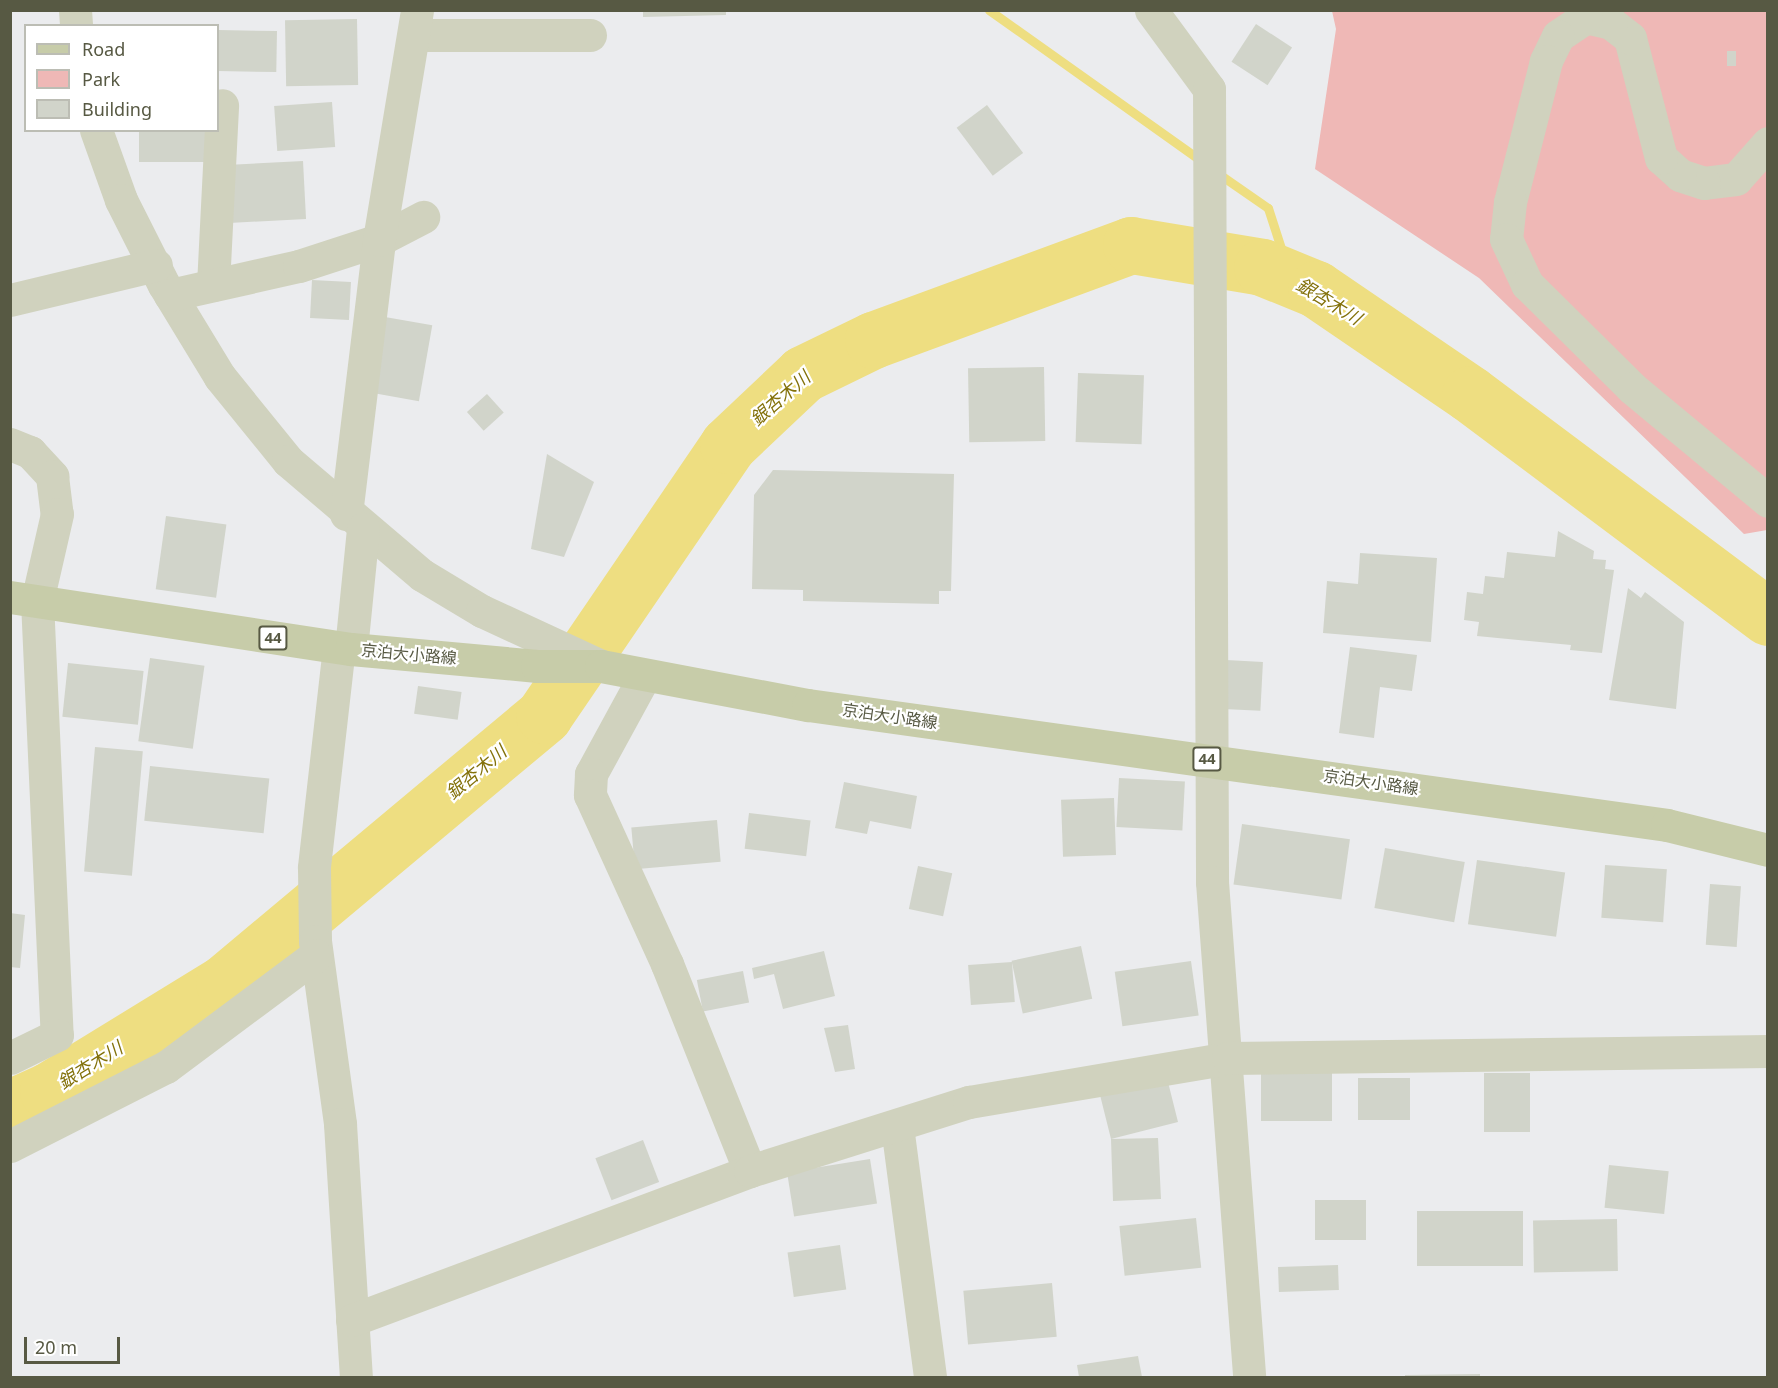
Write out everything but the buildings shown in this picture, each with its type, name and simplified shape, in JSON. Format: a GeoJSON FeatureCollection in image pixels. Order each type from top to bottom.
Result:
{"type":"FeatureCollection","features":[{"type":"Feature","properties":{"kind":"main road","name":"京泊大小路線"},"geometry":{"type":"LineString","coordinates":[[24,599],[345,648],[546,656],[808,705],[1210,759],[1667,825],[1767,850]]}},
{"type":"Feature","properties":{"kind":"street"},"geometry":{"type":"LineString","coordinates":[[1151,10],[1209,89],[1212,882],[1228,1058],[1249,1377]]}},
{"type":"Feature","properties":{"kind":"street"},"geometry":{"type":"LineString","coordinates":[[1767,143],[1736,178],[1704,183],[1680,175],[1661,158],[1630,38],[1611,23],[1586,17],[1558,36],[1546,62],[1510,202],[1506,239],[1527,284],[1632,388],[1767,501]]}},
{"type":"Feature","properties":{"kind":"street"},"geometry":{"type":"LineString","coordinates":[[356,1377],[340,1124],[315,948],[314,868],[345,648],[379,240],[416,23],[590,34]]}},
{"type":"Feature","properties":{"kind":"street"},"geometry":{"type":"LineString","coordinates":[[213,285],[222,105]]}},
{"type":"Feature","properties":{"kind":"street"},"geometry":{"type":"LineString","coordinates":[[97,132],[121,200],[170,296],[253,422],[354,522],[422,575],[482,611],[546,656]]}},
{"type":"Feature","properties":{"kind":"street"},"geometry":{"type":"LineString","coordinates":[[170,296],[299,266],[379,240],[423,216]]}},
{"type":"Feature","properties":{"kind":"street"},"geometry":{"type":"LineString","coordinates":[[10,300],[156,265]]}},
{"type":"Feature","properties":{"kind":"street"},"geometry":{"type":"LineString","coordinates":[[10,444],[30,452],[52,476],[57,514],[24,599],[57,1035],[10,1058]]}},
{"type":"Feature","properties":{"kind":"street"},"geometry":{"type":"LineString","coordinates":[[622,670],[591,774],[590,795],[667,964],[750,1171]]}},
{"type":"Feature","properties":{"kind":"street"},"geometry":{"type":"LineString","coordinates":[[10,1146],[166,1067],[315,948]]}},
{"type":"Feature","properties":{"kind":"street"},"geometry":{"type":"LineString","coordinates":[[352,1320],[750,1171],[969,1102],[1228,1058],[1767,1051]]}},
{"type":"Feature","properties":{"kind":"street"},"geometry":{"type":"LineString","coordinates":[[897,1126],[930,1377]]}},
{"type":"Feature","properties":{"kind":"green space"},"geometry":{"type":"Polygon","coordinates":[[[1332,11],[1767,11],[1767,530],[1744,534],[1479,278],[1315,169],[1336,29],[1332,11]]]}},
{"type":"Feature","properties":{"kind":"waterway"},"geometry":{"type":"LineString","coordinates":[[989,10],[1203,162]]}},
{"type":"Feature","properties":{"kind":"waterway"},"geometry":{"type":"LineString","coordinates":[[1216,172],[1268,208],[1290,276],[1316,289]]}},
{"type":"Feature","properties":{"kind":"waterway","name":"銀杏木川"},"geometry":{"type":"LineString","coordinates":[[10,1108],[48,1091],[224,983],[544,715],[728,445],[803,374],[873,340],[1131,245],[1262,267],[1316,289],[1470,394],[1768,617]]}}]}
